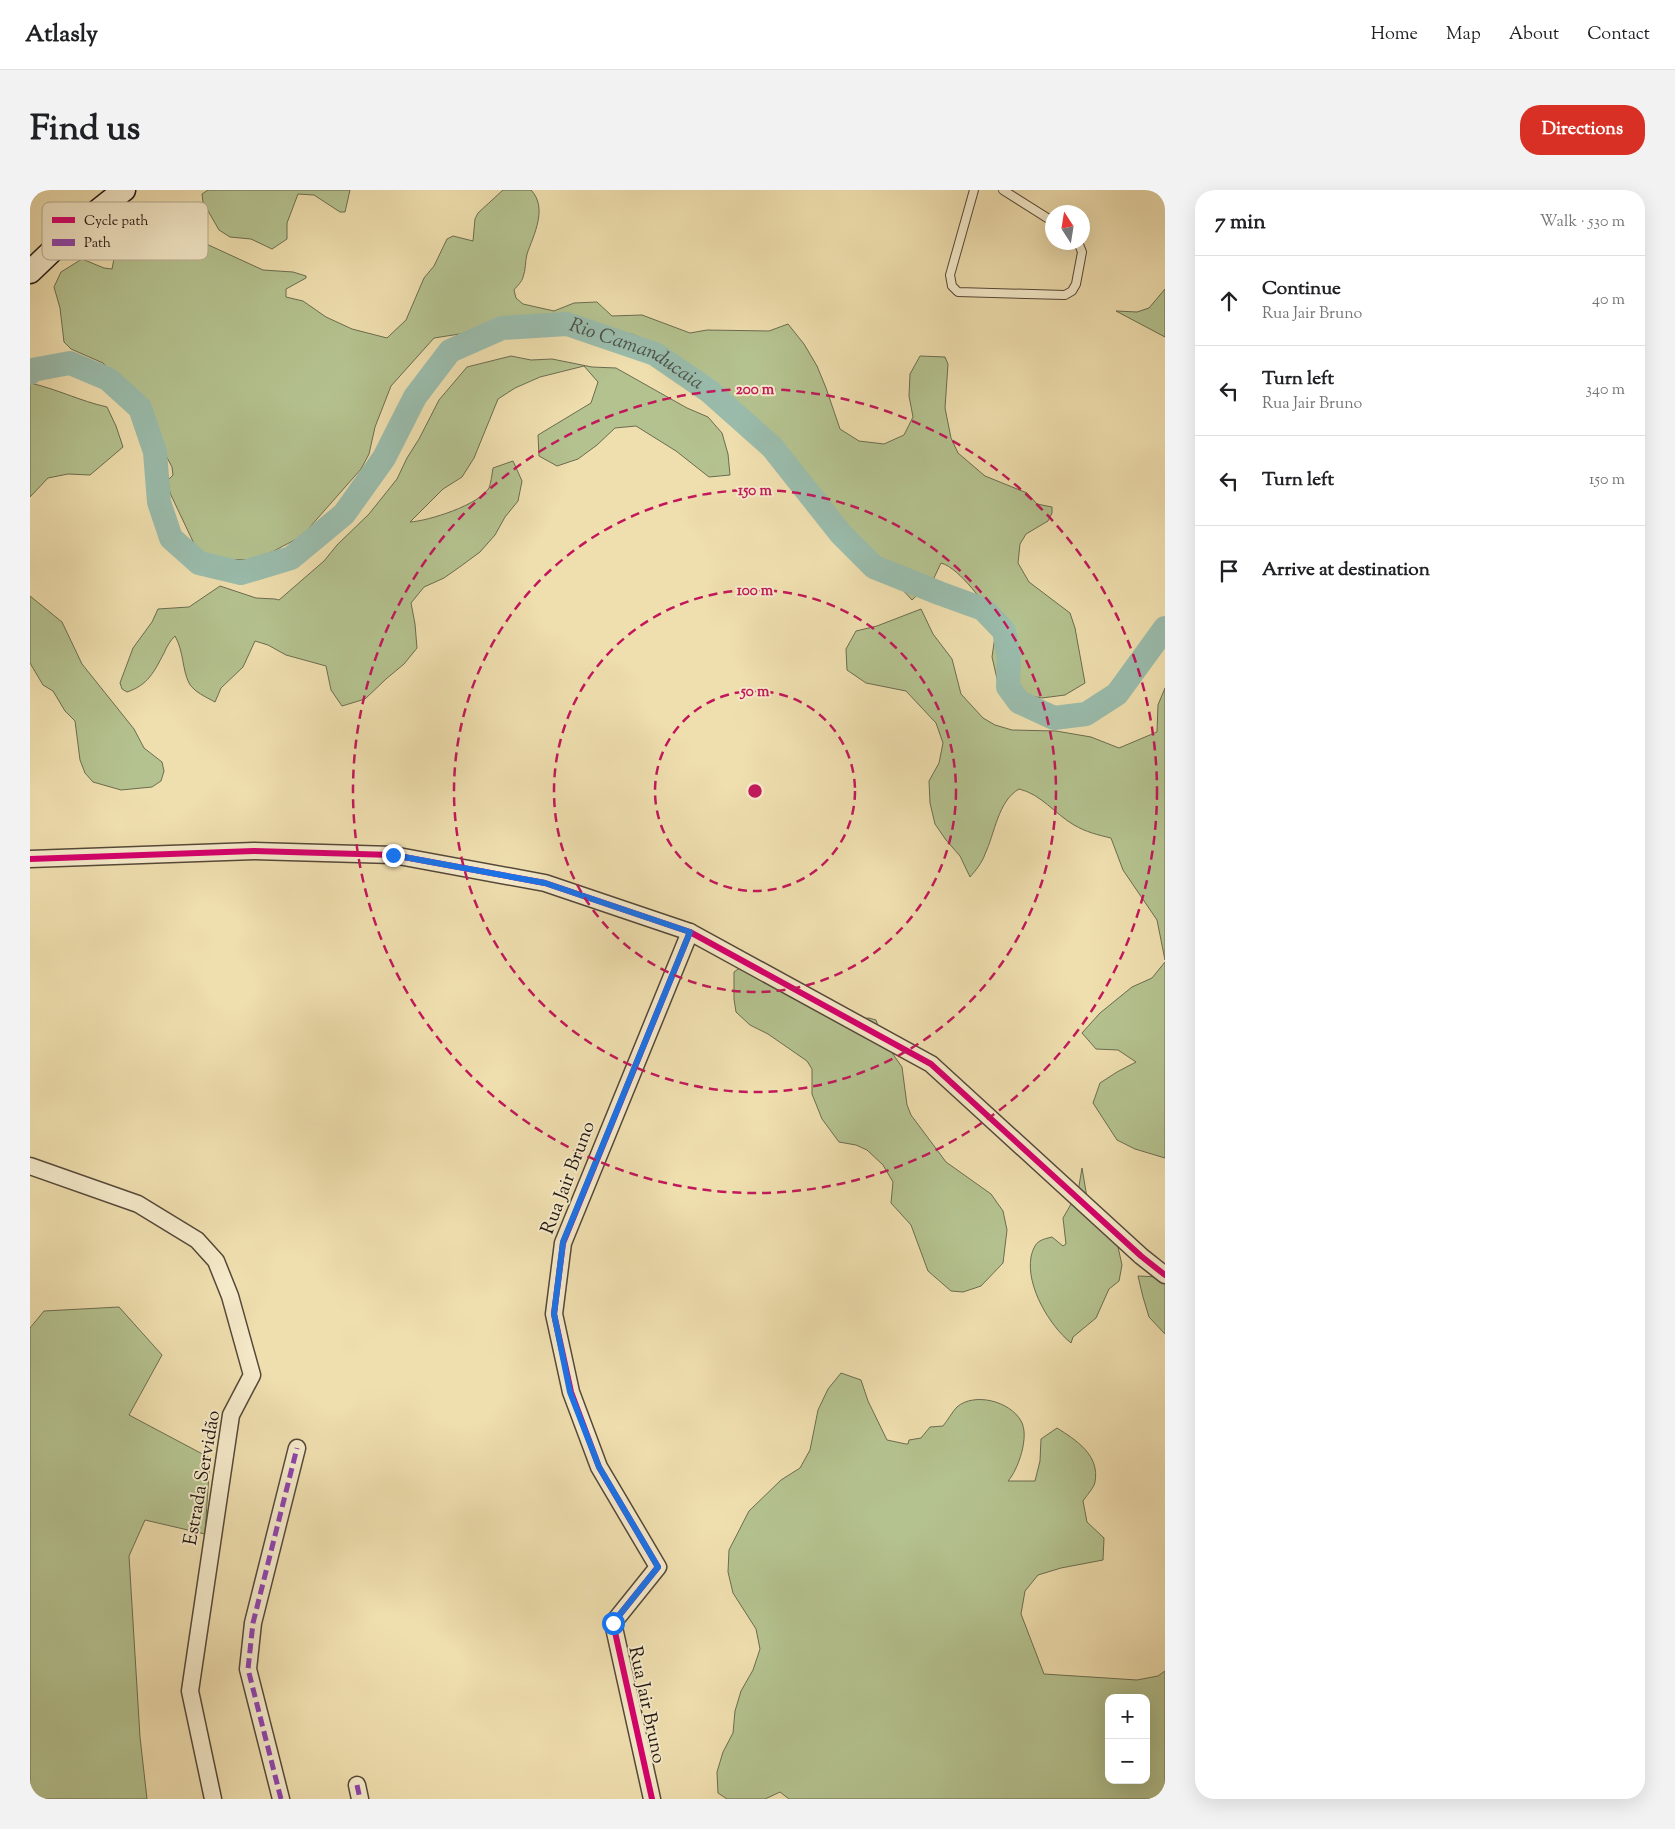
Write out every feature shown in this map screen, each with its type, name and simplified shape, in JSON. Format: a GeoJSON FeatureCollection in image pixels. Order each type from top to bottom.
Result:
{"type":"FeatureCollection","features":[{"type":"Feature","properties":{"kind":"main road"},"geometry":{"type":"LineString","coordinates":[[109,202],[124,190]]}},
{"type":"Feature","properties":{"kind":"main road"},"geometry":{"type":"LineString","coordinates":[[30,272],[43,260]]}},
{"type":"Feature","properties":{"kind":"street"},"geometry":{"type":"LineString","coordinates":[[30,859],[254,851],[393,855],[545,883],[690,932],[931,1064],[1141,1256],[1165,1275]]}},
{"type":"Feature","properties":{"kind":"street","name":"Rua Jair Bruno"},"geometry":{"type":"LineString","coordinates":[[652,1799],[613,1623],[658,1567],[599,1467],[570,1392],[554,1314],[563,1242],[690,932]]}},
{"type":"Feature","properties":{"kind":"street","name":"Estrada Servidão"},"geometry":{"type":"LineString","coordinates":[[30,1166],[138,1204],[197,1240],[216,1261],[230,1296],[252,1375],[231,1415],[190,1691],[214,1799]]}},
{"type":"Feature","properties":{"kind":"street"},"geometry":{"type":"LineString","coordinates":[[281,1799],[248,1669],[253,1624],[297,1448]]}},
{"type":"Feature","properties":{"kind":"lane"},"geometry":{"type":"LineString","coordinates":[[974,190],[950,275],[952,286],[958,292],[1065,295],[1072,291],[1076,284],[1081,250]]}},
{"type":"Feature","properties":{"kind":"lane"},"geometry":{"type":"LineString","coordinates":[[1003,190],[1045,217]]}},
{"type":"Feature","properties":{"kind":"green space"},"geometry":{"type":"Polygon","coordinates":[[[208,190],[350,190],[345,212],[340,212],[314,195],[298,194],[287,223],[287,239],[272,249],[251,239],[230,237],[219,230],[208,211],[208,202],[203,202],[202,194],[208,190]]]}},
{"type":"Feature","properties":{"kind":"green space"},"geometry":{"type":"Polygon","coordinates":[[[503,190],[531,190],[536,197],[539,213],[536,230],[527,254],[522,281],[514,290],[516,298],[523,304],[554,311],[574,303],[597,302],[612,316],[642,315],[690,333],[707,330],[769,331],[788,324],[804,344],[817,366],[840,429],[859,441],[884,444],[904,435],[913,417],[909,396],[910,374],[920,356],[945,357],[948,364],[945,408],[951,438],[958,453],[985,476],[1027,493],[1037,504],[1052,507],[1052,513],[1048,521],[1026,534],[1020,544],[1018,563],[1029,582],[1070,613],[1075,628],[1085,683],[1065,695],[1042,698],[1012,693],[998,683],[992,657],[997,622],[956,572],[941,563],[933,580],[912,600],[899,586],[865,558],[828,517],[810,491],[755,442],[710,382],[665,348],[632,334],[605,338],[554,331],[485,330],[434,338],[391,386],[375,427],[369,454],[361,469],[302,536],[272,552],[246,560],[220,559],[197,550],[170,493],[168,480],[173,475],[172,467],[156,437],[146,406],[103,363],[71,349],[64,342],[60,308],[54,287],[61,272],[80,260],[112,269],[114,260],[208,260],[208,245],[263,270],[293,272],[306,276],[306,278],[286,289],[286,297],[303,301],[326,317],[352,329],[387,338],[406,320],[424,278],[434,266],[447,239],[453,236],[473,241],[475,219],[478,213],[503,190]]]}},
{"type":"Feature","properties":{"kind":"green space"},"geometry":{"type":"Polygon","coordinates":[[[1165,289],[1165,337],[1116,311],[1137,312],[1149,308],[1165,289]]]}},
{"type":"Feature","properties":{"kind":"green space"},"geometry":{"type":"Polygon","coordinates":[[[511,356],[531,360],[552,359],[592,367],[616,368],[687,408],[708,417],[722,433],[728,454],[730,475],[709,477],[676,451],[636,426],[615,428],[578,459],[557,466],[539,456],[538,435],[591,403],[598,382],[584,366],[540,377],[515,388],[498,399],[474,458],[462,477],[443,489],[410,522],[429,519],[475,500],[489,488],[493,468],[513,461],[522,481],[518,501],[505,517],[495,535],[480,552],[444,578],[424,587],[411,603],[417,648],[404,664],[365,699],[342,706],[331,690],[326,666],[286,655],[268,645],[255,641],[243,667],[221,688],[215,702],[197,692],[189,683],[175,636],[145,682],[127,692],[122,689],[120,683],[133,648],[152,622],[158,609],[189,607],[220,586],[256,598],[279,600],[324,561],[337,545],[369,514],[397,479],[439,400],[467,367],[511,356]]]}},
{"type":"Feature","properties":{"kind":"green space"},"geometry":{"type":"Polygon","coordinates":[[[30,383],[107,407],[123,447],[90,475],[68,474],[48,478],[30,497],[30,383]]]}},
{"type":"Feature","properties":{"kind":"green space"},"geometry":{"type":"Polygon","coordinates":[[[30,596],[62,622],[82,664],[134,729],[144,748],[162,762],[164,771],[161,781],[152,787],[121,790],[93,782],[85,773],[80,760],[75,721],[65,711],[53,691],[43,685],[30,663],[30,596]]]}},
{"type":"Feature","properties":{"kind":"green space"},"geometry":{"type":"Polygon","coordinates":[[[921,609],[933,634],[952,659],[961,694],[983,718],[995,725],[1012,730],[1056,731],[1091,737],[1119,748],[1157,732],[1158,705],[1165,688],[1165,960],[1157,920],[1123,870],[1111,838],[1074,825],[1034,795],[1027,792],[1019,789],[1006,801],[984,857],[970,877],[960,856],[935,824],[930,803],[929,781],[939,763],[943,743],[936,723],[906,691],[866,683],[847,670],[846,649],[856,631],[877,626],[921,609]]]}},
{"type":"Feature","properties":{"kind":"green space"},"geometry":{"type":"Polygon","coordinates":[[[748,962],[846,1020],[869,1018],[876,1020],[883,1040],[902,1067],[907,1105],[911,1115],[946,1162],[991,1194],[1003,1211],[1007,1230],[1003,1263],[981,1286],[963,1292],[951,1291],[928,1271],[911,1225],[891,1203],[893,1182],[883,1165],[867,1150],[856,1145],[839,1142],[822,1119],[812,1094],[812,1069],[807,1061],[768,1034],[750,1025],[736,1012],[734,972],[748,962]]]}},
{"type":"Feature","properties":{"kind":"green space"},"geometry":{"type":"Polygon","coordinates":[[[1165,962],[1165,1158],[1135,1149],[1117,1140],[1093,1103],[1100,1083],[1136,1062],[1118,1050],[1096,1049],[1082,1033],[1100,1013],[1132,987],[1152,978],[1165,962]]]}},
{"type":"Feature","properties":{"kind":"green space"},"geometry":{"type":"Polygon","coordinates":[[[1082,1168],[1090,1215],[1118,1247],[1122,1265],[1119,1281],[1109,1289],[1096,1318],[1073,1337],[1071,1343],[1047,1316],[1036,1292],[1030,1268],[1033,1250],[1038,1242],[1052,1237],[1063,1246],[1066,1244],[1063,1218],[1078,1192],[1082,1168]]]}},
{"type":"Feature","properties":{"kind":"green space"},"geometry":{"type":"Polygon","coordinates":[[[1138,1276],[1160,1277],[1165,1281],[1165,1334],[1149,1317],[1138,1276]]]}},
{"type":"Feature","properties":{"kind":"green space"},"geometry":{"type":"Polygon","coordinates":[[[119,1307],[162,1355],[129,1415],[210,1458],[205,1534],[145,1520],[129,1556],[140,1737],[147,1799],[30,1799],[30,1328],[44,1311],[119,1307]]]}},
{"type":"Feature","properties":{"kind":"green space"},"geometry":{"type":"Polygon","coordinates":[[[841,1373],[861,1380],[868,1401],[887,1440],[908,1444],[909,1440],[921,1438],[930,1427],[943,1426],[955,1409],[964,1402],[982,1400],[1000,1404],[1016,1414],[1021,1421],[1024,1435],[1019,1461],[1008,1481],[1035,1481],[1040,1461],[1041,1439],[1057,1428],[1085,1449],[1094,1464],[1096,1472],[1092,1489],[1083,1501],[1087,1522],[1104,1538],[1103,1560],[1061,1568],[1038,1575],[1025,1591],[1021,1614],[1044,1674],[1137,1680],[1158,1676],[1165,1671],[1165,1799],[789,1799],[780,1792],[765,1799],[727,1799],[718,1793],[717,1772],[723,1752],[733,1733],[735,1711],[741,1691],[753,1670],[760,1649],[756,1629],[733,1593],[728,1572],[729,1550],[749,1511],[781,1480],[800,1468],[810,1450],[818,1410],[828,1389],[841,1373]]]}},
{"type":"Feature","properties":{"kind":"waterway","name":"Rio Camanducaia"},"geometry":{"type":"LineString","coordinates":[[30,373],[32,370],[70,363],[108,379],[140,408],[155,452],[159,502],[171,538],[199,563],[241,573],[291,558],[344,514],[384,458],[415,397],[450,351],[502,328],[567,324],[655,354],[709,391],[772,447],[841,534],[874,567],[983,609],[1004,631],[1009,657],[1008,687],[1019,702],[1054,718],[1086,714],[1117,694],[1165,628]]}},
{"type":"Feature","properties":{"kind":"marked path"},"geometry":{"type":"LineString","coordinates":[[281,1799],[248,1669],[253,1623],[297,1448]]}},
{"type":"Feature","properties":{"kind":"marked path"},"geometry":{"type":"LineString","coordinates":[[357,1785],[360,1799]]}},
{"type":"Feature","properties":{"kind":"cycle path"},"geometry":{"type":"LineString","coordinates":[[30,859],[254,851],[393,855],[545,883],[690,932],[931,1064],[1141,1256],[1165,1275]]}},
{"type":"Feature","properties":{"kind":"cycle path"},"geometry":{"type":"LineString","coordinates":[[652,1799],[613,1623],[658,1567],[599,1467],[571,1392],[554,1314],[563,1243],[690,932]]}},
{"type":"Feature","properties":{"kind":"route"},"geometry":{"type":"LineString","coordinates":[[393,855],[545,883],[690,932],[563,1242],[554,1314],[570,1392],[599,1467],[658,1567],[613,1623]]}}]}
